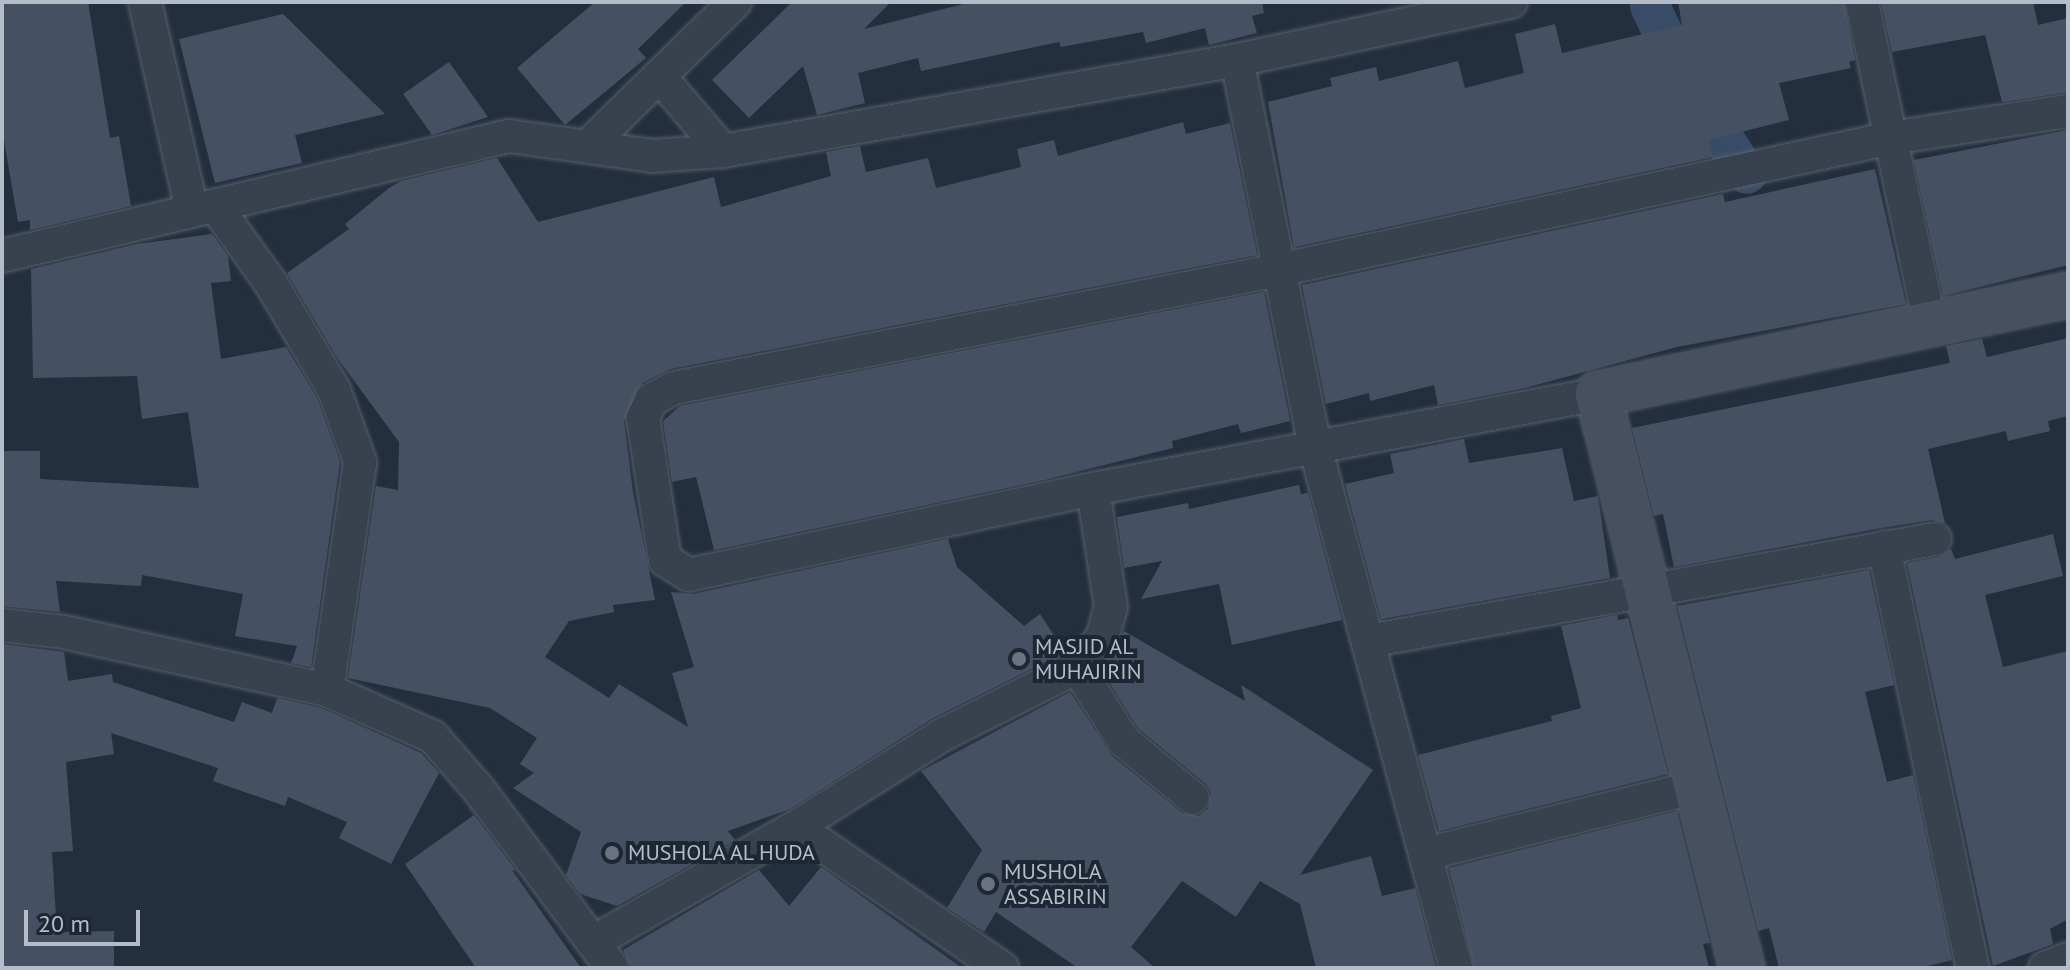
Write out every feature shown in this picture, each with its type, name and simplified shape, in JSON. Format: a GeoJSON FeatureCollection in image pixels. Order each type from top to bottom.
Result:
{"type":"FeatureCollection","features":[{"type":"Feature","properties":{"kind":"street"},"geometry":{"type":"LineString","coordinates":[[145,2],[204,209],[272,285],[334,390],[360,462],[327,690]]}},
{"type":"Feature","properties":{"kind":"street"},"geometry":{"type":"LineString","coordinates":[[588,146],[735,2]]}},
{"type":"Feature","properties":{"kind":"street"},"geometry":{"type":"LineString","coordinates":[[2,256],[509,136],[653,156],[723,151],[1237,60],[1511,2]]}},
{"type":"Feature","properties":{"kind":"street"},"geometry":{"type":"LineString","coordinates":[[1862,2],[1930,326]]}},
{"type":"Feature","properties":{"kind":"street"},"geometry":{"type":"LineString","coordinates":[[1237,60],[1315,447],[1456,968]]}},
{"type":"Feature","properties":{"kind":"street"},"geometry":{"type":"LineString","coordinates":[[659,76],[723,151]]}},
{"type":"Feature","properties":{"kind":"street"},"geometry":{"type":"LineString","coordinates":[[2068,111],[1891,138],[1279,270],[674,388],[659,393],[645,409],[665,560],[689,575],[1093,489],[1598,394],[2068,295]]}},
{"type":"Feature","properties":{"kind":"street"},"geometry":{"type":"LineString","coordinates":[[1598,394],[1646,590],[1700,786],[1742,968]]}},
{"type":"Feature","properties":{"kind":"street"},"geometry":{"type":"LineString","coordinates":[[595,941],[796,827],[942,735],[1077,667],[1102,638],[1111,607],[1093,489]]}},
{"type":"Feature","properties":{"kind":"street"},"geometry":{"type":"LineString","coordinates":[[1368,641],[1935,539]]}},
{"type":"Feature","properties":{"kind":"street"},"geometry":{"type":"LineString","coordinates":[[1884,547],[1973,968]]}},
{"type":"Feature","properties":{"kind":"street"},"geometry":{"type":"LineString","coordinates":[[2,625],[79,635],[327,690],[433,737],[595,941],[612,968]]}},
{"type":"Feature","properties":{"kind":"street"},"geometry":{"type":"LineString","coordinates":[[1077,667],[1124,741],[1193,798]]}},
{"type":"Feature","properties":{"kind":"street"},"geometry":{"type":"LineString","coordinates":[[1425,854],[1700,786]]}},
{"type":"Feature","properties":{"kind":"street"},"geometry":{"type":"LineString","coordinates":[[796,827],[1002,968]]}},
{"type":"Feature","properties":{"kind":"street"},"geometry":{"type":"LineString","coordinates":[[2045,968],[2068,959]]}},
{"type":"Feature","properties":{"kind":"building"},"geometry":{"type":"Polygon","coordinates":[[[2,2],[88,2],[110,138],[119,136],[131,206],[30,230],[30,220],[18,222],[2,129],[2,2]]]}},
{"type":"Feature","properties":{"kind":"building"},"geometry":{"type":"Polygon","coordinates":[[[595,2],[686,2],[638,49],[646,58],[565,125],[517,68],[595,2]]]}},
{"type":"Feature","properties":{"kind":"building"},"geometry":{"type":"Polygon","coordinates":[[[792,2],[891,2],[864,29],[971,2],[1262,2],[1264,13],[1252,16],[1257,33],[1209,45],[1205,28],[1146,43],[1143,32],[1061,47],[1059,42],[921,71],[918,58],[858,73],[865,103],[817,115],[803,66],[749,118],[712,80],[792,2]]]}},
{"type":"Feature","properties":{"kind":"building"},"geometry":{"type":"Polygon","coordinates":[[[1678,2],[1844,2],[1855,60],[1849,62],[1851,68],[1779,83],[1789,120],[1709,140],[1713,157],[1294,247],[1268,102],[1332,86],[1330,78],[1376,67],[1379,81],[1458,61],[1465,88],[1524,73],[1515,34],[1555,24],[1562,53],[1682,25],[1678,2]]]}},
{"type":"Feature","properties":{"kind":"building"},"geometry":{"type":"Polygon","coordinates":[[[1881,2],[2033,2],[2038,25],[2068,18],[2068,92],[2002,102],[1985,35],[1892,52],[1881,2]]]}},
{"type":"Feature","properties":{"kind":"building"},"geometry":{"type":"Polygon","coordinates":[[[283,14],[385,114],[295,135],[302,163],[215,183],[179,39],[283,14]]]}},
{"type":"Feature","properties":{"kind":"building"},"geometry":{"type":"Polygon","coordinates":[[[449,62],[488,117],[432,135],[403,94],[449,62]]]}},
{"type":"Feature","properties":{"kind":"building"},"geometry":{"type":"Polygon","coordinates":[[[1183,122],[1186,134],[1230,123],[1257,255],[670,369],[642,383],[624,421],[633,492],[655,600],[613,605],[614,612],[569,621],[545,657],[609,698],[619,684],[688,727],[672,673],[694,667],[671,592],[693,594],[948,539],[957,567],[1024,626],[1040,614],[1065,652],[933,718],[790,809],[728,831],[735,840],[617,906],[580,894],[566,875],[581,832],[513,788],[534,773],[520,764],[537,738],[490,708],[348,678],[376,486],[398,490],[399,442],[338,359],[287,273],[349,229],[345,224],[389,188],[401,181],[497,158],[538,222],[714,177],[721,207],[831,176],[826,152],[860,146],[866,172],[928,158],[936,188],[1021,167],[1017,149],[1054,140],[1058,156],[1183,122]]]}},
{"type":"Feature","properties":{"kind":"building"},"geometry":{"type":"Polygon","coordinates":[[[2068,130],[2068,265],[1943,296],[1914,160],[2068,130]]]}},
{"type":"Feature","properties":{"kind":"building"},"geometry":{"type":"Polygon","coordinates":[[[1875,169],[1906,304],[1677,347],[1525,388],[1438,405],[1434,385],[1370,401],[1369,393],[1326,404],[1302,285],[1723,194],[1725,202],[1875,169]]]}},
{"type":"Feature","properties":{"kind":"building"},"geometry":{"type":"Polygon","coordinates":[[[212,234],[228,256],[231,281],[211,283],[221,359],[286,347],[317,398],[340,462],[311,667],[291,663],[297,646],[235,636],[243,594],[142,575],[141,586],[56,581],[60,612],[2,606],[2,451],[40,451],[40,479],[199,488],[188,412],[142,419],[137,376],[33,378],[31,269],[137,244],[212,234]]]}},
{"type":"Feature","properties":{"kind":"building"},"geometry":{"type":"Polygon","coordinates":[[[1264,292],[1290,421],[1241,433],[1238,424],[1172,441],[1173,448],[1044,480],[714,550],[696,477],[672,482],[663,421],[680,406],[1264,292]]]}},
{"type":"Feature","properties":{"kind":"building"},"geometry":{"type":"Polygon","coordinates":[[[2068,338],[2068,416],[2048,421],[2050,431],[2008,441],[2006,431],[1928,449],[1945,523],[1932,520],[1881,528],[1674,567],[1663,514],[1654,516],[1632,428],[1950,363],[1946,346],[1982,339],[1987,357],[2068,338]]]}},
{"type":"Feature","properties":{"kind":"building"},"geometry":{"type":"Polygon","coordinates":[[[1464,439],[1469,463],[1562,448],[1574,501],[1598,496],[1610,578],[1381,619],[1345,484],[1394,473],[1390,454],[1464,439]]]}},
{"type":"Feature","properties":{"kind":"building"},"geometry":{"type":"Polygon","coordinates":[[[1299,485],[1301,494],[1308,493],[1342,620],[1232,645],[1219,584],[1141,599],[1162,561],[1124,568],[1117,517],[1188,503],[1189,509],[1299,485]]]}},
{"type":"Feature","properties":{"kind":"building"},"geometry":{"type":"Polygon","coordinates":[[[2053,534],[2063,576],[1985,595],[2003,667],[2068,651],[2068,919],[2050,929],[2053,944],[1993,966],[1907,563],[1939,557],[1951,549],[1955,559],[2053,534]]]}},
{"type":"Feature","properties":{"kind":"building"},"geometry":{"type":"Polygon","coordinates":[[[1869,570],[1894,685],[1865,692],[1887,782],[1913,775],[1952,960],[1920,968],[1779,968],[1769,928],[1758,931],[1677,606],[1869,570]]]}},
{"type":"Feature","properties":{"kind":"building"},"geometry":{"type":"Polygon","coordinates":[[[1617,615],[1618,620],[1628,618],[1668,774],[1439,831],[1418,755],[1552,721],[1551,716],[1581,708],[1561,626],[1617,615]]]}},
{"type":"Feature","properties":{"kind":"building"},"geometry":{"type":"Polygon","coordinates":[[[1124,631],[1245,701],[1241,685],[1373,770],[1300,875],[1371,856],[1382,896],[1415,888],[1436,968],[1316,968],[1300,904],[1260,881],[1236,917],[1182,881],[1131,947],[1155,968],[1078,968],[996,912],[984,932],[947,908],[982,850],[921,771],[1070,692],[1112,756],[1182,813],[1199,816],[1208,809],[1211,792],[1206,784],[1138,728],[1101,669],[1124,631]]]}},
{"type":"Feature","properties":{"kind":"building"},"geometry":{"type":"Polygon","coordinates":[[[2,644],[64,652],[68,681],[112,674],[113,682],[234,722],[242,702],[272,713],[277,698],[321,708],[421,753],[439,773],[391,864],[339,838],[347,822],[288,797],[285,806],[213,781],[218,768],[111,733],[114,754],[66,762],[73,851],[52,852],[57,932],[114,931],[114,968],[2,968],[2,644]]]}},
{"type":"Feature","properties":{"kind":"building"},"geometry":{"type":"Polygon","coordinates":[[[1677,811],[1710,943],[1703,944],[1709,968],[1474,968],[1449,868],[1677,811]]]}},
{"type":"Feature","properties":{"kind":"building"},"geometry":{"type":"Polygon","coordinates":[[[474,815],[581,968],[476,968],[405,864],[474,815]]]}},
{"type":"Feature","properties":{"kind":"building"},"geometry":{"type":"Polygon","coordinates":[[[821,867],[962,968],[631,968],[623,950],[759,870],[789,906],[821,867]]]}},
{"type":"Feature","properties":{"kind":"waterway"},"geometry":{"type":"LineString","coordinates":[[1650,6],[1686,81],[1747,174]]}},
{"type":"Feature","properties":{"kind":"place","name":"MASJID AL MUHAJIRIN"},"geometry":{"type":"Point","coordinates":[1019,659]}},
{"type":"Feature","properties":{"kind":"place","name":"MUSHOLA AL HUDA"},"geometry":{"type":"Point","coordinates":[612,853]}},
{"type":"Feature","properties":{"kind":"place","name":"MUSHOLA ASSABIRIN"},"geometry":{"type":"Point","coordinates":[988,884]}}]}
